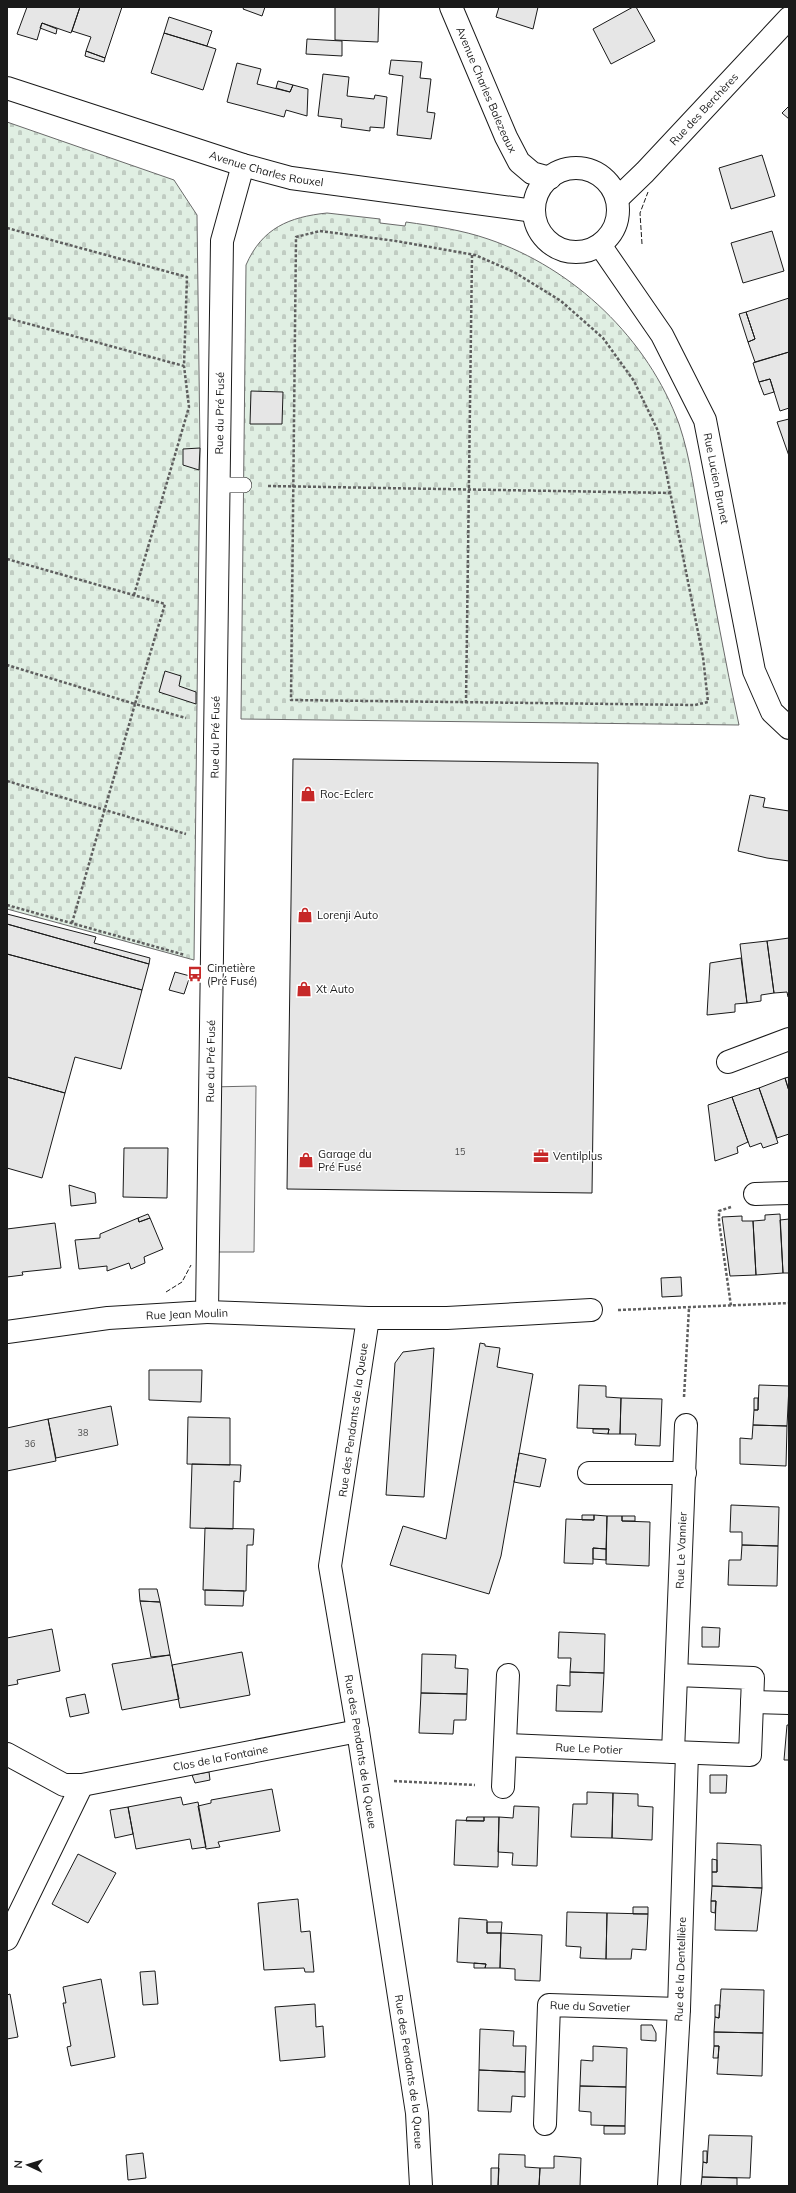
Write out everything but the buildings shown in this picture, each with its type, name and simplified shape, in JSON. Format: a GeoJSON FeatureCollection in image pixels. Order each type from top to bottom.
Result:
{"type":"FeatureCollection","features":[{"type":"Feature","properties":{"kind":"street","name":"Avenue Charles Balezeaux"},"geometry":{"type":"LineString","coordinates":[[451,7],[506,137],[519,162],[532,173],[550,178]]}},
{"type":"Feature","properties":{"kind":"street","name":"Rue des Berchères"},"geometry":{"type":"LineString","coordinates":[[617,199],[651,167],[789,18]]}},
{"type":"Feature","properties":{"kind":"street","name":"Avenue Charles Rouxel"},"geometry":{"type":"LineString","coordinates":[[7,88],[291,178],[333,185],[534,211]]}},
{"type":"Feature","properties":{"kind":"street","name":"Rue du Pré Fusé"},"geometry":{"type":"LineString","coordinates":[[207,1312],[222,241],[243,164]]}},
{"type":"Feature","properties":{"kind":"street"},"geometry":{"type":"LineString","coordinates":[[575,168],[589,170],[601,176],[612,187],[617,199],[618,212],[616,225],[610,237],[600,245],[588,251],[576,253],[563,250],[551,244],[542,235],[536,224],[534,211],[536,199],[541,188],[550,178],[562,171],[575,168]]}},
{"type":"Feature","properties":{"kind":"street","name":"Rue Lucien Brunet"},"geometry":{"type":"LineString","coordinates":[[600,245],[662,335],[705,420],[754,672],[772,712],[789,728]]}},
{"type":"Feature","properties":{"kind":"street"},"geometry":{"type":"LineString","coordinates":[[728,1062],[789,1039]]}},
{"type":"Feature","properties":{"kind":"street"},"geometry":{"type":"LineString","coordinates":[[755,1194],[789,1193]]}},
{"type":"Feature","properties":{"kind":"street","name":"Rue Jean Moulin"},"geometry":{"type":"LineString","coordinates":[[7,1332],[108,1318],[207,1312],[368,1318],[447,1318],[591,1310]]}},
{"type":"Feature","properties":{"kind":"street","name":"Rue des Pendants de la Queue"},"geometry":{"type":"LineString","coordinates":[[368,1318],[330,1566],[358,1731],[418,2114],[421,2186]]}},
{"type":"Feature","properties":{"kind":"street","name":"Rue Le Vannier"},"geometry":{"type":"LineString","coordinates":[[680,1753],[676,1675],[686,1425]]}},
{"type":"Feature","properties":{"kind":"street"},"geometry":{"type":"LineString","coordinates":[[589,1473],[685,1473]]}},
{"type":"Feature","properties":{"kind":"street"},"geometry":{"type":"LineString","coordinates":[[503,1787],[508,1675]]}},
{"type":"Feature","properties":{"kind":"street"},"geometry":{"type":"LineString","coordinates":[[676,1675],[753,1678],[752,1702],[789,1703]]}},
{"type":"Feature","properties":{"kind":"street","name":"Rue Le Potier"},"geometry":{"type":"LineString","coordinates":[[505,1745],[750,1756],[752,1702]]}},
{"type":"Feature","properties":{"kind":"street","name":"Clos de la Fontaine"},"geometry":{"type":"LineString","coordinates":[[7,1754],[64,1785],[82,1785],[358,1731]]}},
{"type":"Feature","properties":{"kind":"street","name":"Rue de la Dentellière"},"geometry":{"type":"LineString","coordinates":[[670,2186],[679,2009],[680,1753]]}},
{"type":"Feature","properties":{"kind":"street"},"geometry":{"type":"LineString","coordinates":[[7,1939],[82,1785]]}},
{"type":"Feature","properties":{"kind":"street","name":"Rue du Savetier"},"geometry":{"type":"LineString","coordinates":[[545,2124],[549,2005],[679,2009]]}},
{"type":"Feature","properties":{"kind":"lane"},"geometry":{"type":"LineString","coordinates":[[218,485],[244,485]]}},
{"type":"Feature","properties":{"kind":"path"},"geometry":{"type":"LineString","coordinates":[[7,228],[187,277],[184,366],[189,407],[134,595]]}},
{"type":"Feature","properties":{"kind":"path"},"geometry":{"type":"LineString","coordinates":[[320,231],[396,240],[472,254],[514,272],[561,301],[602,338],[634,381],[658,431],[672,493],[703,657],[708,702],[695,706],[291,700],[293,486],[296,237],[320,231]]}},
{"type":"Feature","properties":{"kind":"path"},"geometry":{"type":"LineString","coordinates":[[466,703],[472,254]]}},
{"type":"Feature","properties":{"kind":"path"},"geometry":{"type":"LineString","coordinates":[[7,318],[184,366]]}},
{"type":"Feature","properties":{"kind":"path"},"geometry":{"type":"LineString","coordinates":[[244,485],[672,493]]}},
{"type":"Feature","properties":{"kind":"path"},"geometry":{"type":"LineString","coordinates":[[7,559],[165,604],[72,923]]}},
{"type":"Feature","properties":{"kind":"path"},"geometry":{"type":"LineString","coordinates":[[7,665],[190,719]]}},
{"type":"Feature","properties":{"kind":"path"},"geometry":{"type":"LineString","coordinates":[[7,781],[105,808],[188,834],[189,827]]}},
{"type":"Feature","properties":{"kind":"path"},"geometry":{"type":"LineString","coordinates":[[7,906],[187,956],[187,948]]}},
{"type":"Feature","properties":{"kind":"path"},"geometry":{"type":"LineString","coordinates":[[731,1306],[719,1222],[719,1211],[747,1202],[755,1194]]}},
{"type":"Feature","properties":{"kind":"path"},"geometry":{"type":"LineString","coordinates":[[591,1310],[789,1304]]}},
{"type":"Feature","properties":{"kind":"path"},"geometry":{"type":"LineString","coordinates":[[686,1425],[684,1408],[689,1308]]}},
{"type":"Feature","properties":{"kind":"path"},"geometry":{"type":"LineString","coordinates":[[389,1781],[503,1787]]}},
{"type":"Feature","properties":{"kind":"green space"},"geometry":{"type":"Polygon","coordinates":[[[7,122],[174,180],[197,215],[200,448],[194,960],[7,909],[7,122]]]}},
{"type":"Feature","properties":{"kind":"green space"},"geometry":{"type":"Polygon","coordinates":[[[327,213],[380,219],[380,223],[405,226],[406,222],[468,233],[488,239],[520,252],[550,268],[578,288],[604,310],[628,336],[648,363],[665,393],[679,424],[683,437],[690,465],[739,725],[241,719],[246,265],[260,242],[278,227],[289,221],[327,213]]]}},
{"type":"Feature","properties":{"kind":"shaded area"},"geometry":{"type":"Polygon","coordinates":[[[256,1086],[254,1252],[209,1252],[210,1087],[256,1086]]]}},
{"type":"Feature","properties":{"kind":"fence"},"geometry":{"type":"LineString","coordinates":[[642,244],[640,213],[648,192]]}},
{"type":"Feature","properties":{"kind":"fence"},"geometry":{"type":"LineString","coordinates":[[166,1292],[182,1282],[191,1265]]}},
{"type":"Feature","properties":{"kind":"place","name":"Roc-Eclerc"},"geometry":{"type":"Point","coordinates":[308,794]}},
{"type":"Feature","properties":{"kind":"place","name":"Lorenji Auto"},"geometry":{"type":"Point","coordinates":[305,915]}},
{"type":"Feature","properties":{"kind":"place","name":"Cimetière (Pré Fusé)"},"geometry":{"type":"Point","coordinates":[195,974]}},
{"type":"Feature","properties":{"kind":"place","name":"Xt Auto"},"geometry":{"type":"Point","coordinates":[304,989]}},
{"type":"Feature","properties":{"kind":"place","name":"Ventilplus"},"geometry":{"type":"Point","coordinates":[541,1156]}},
{"type":"Feature","properties":{"kind":"place","name":"Garage du Pré Fusé"},"geometry":{"type":"Point","coordinates":[306,1160]}}]}
